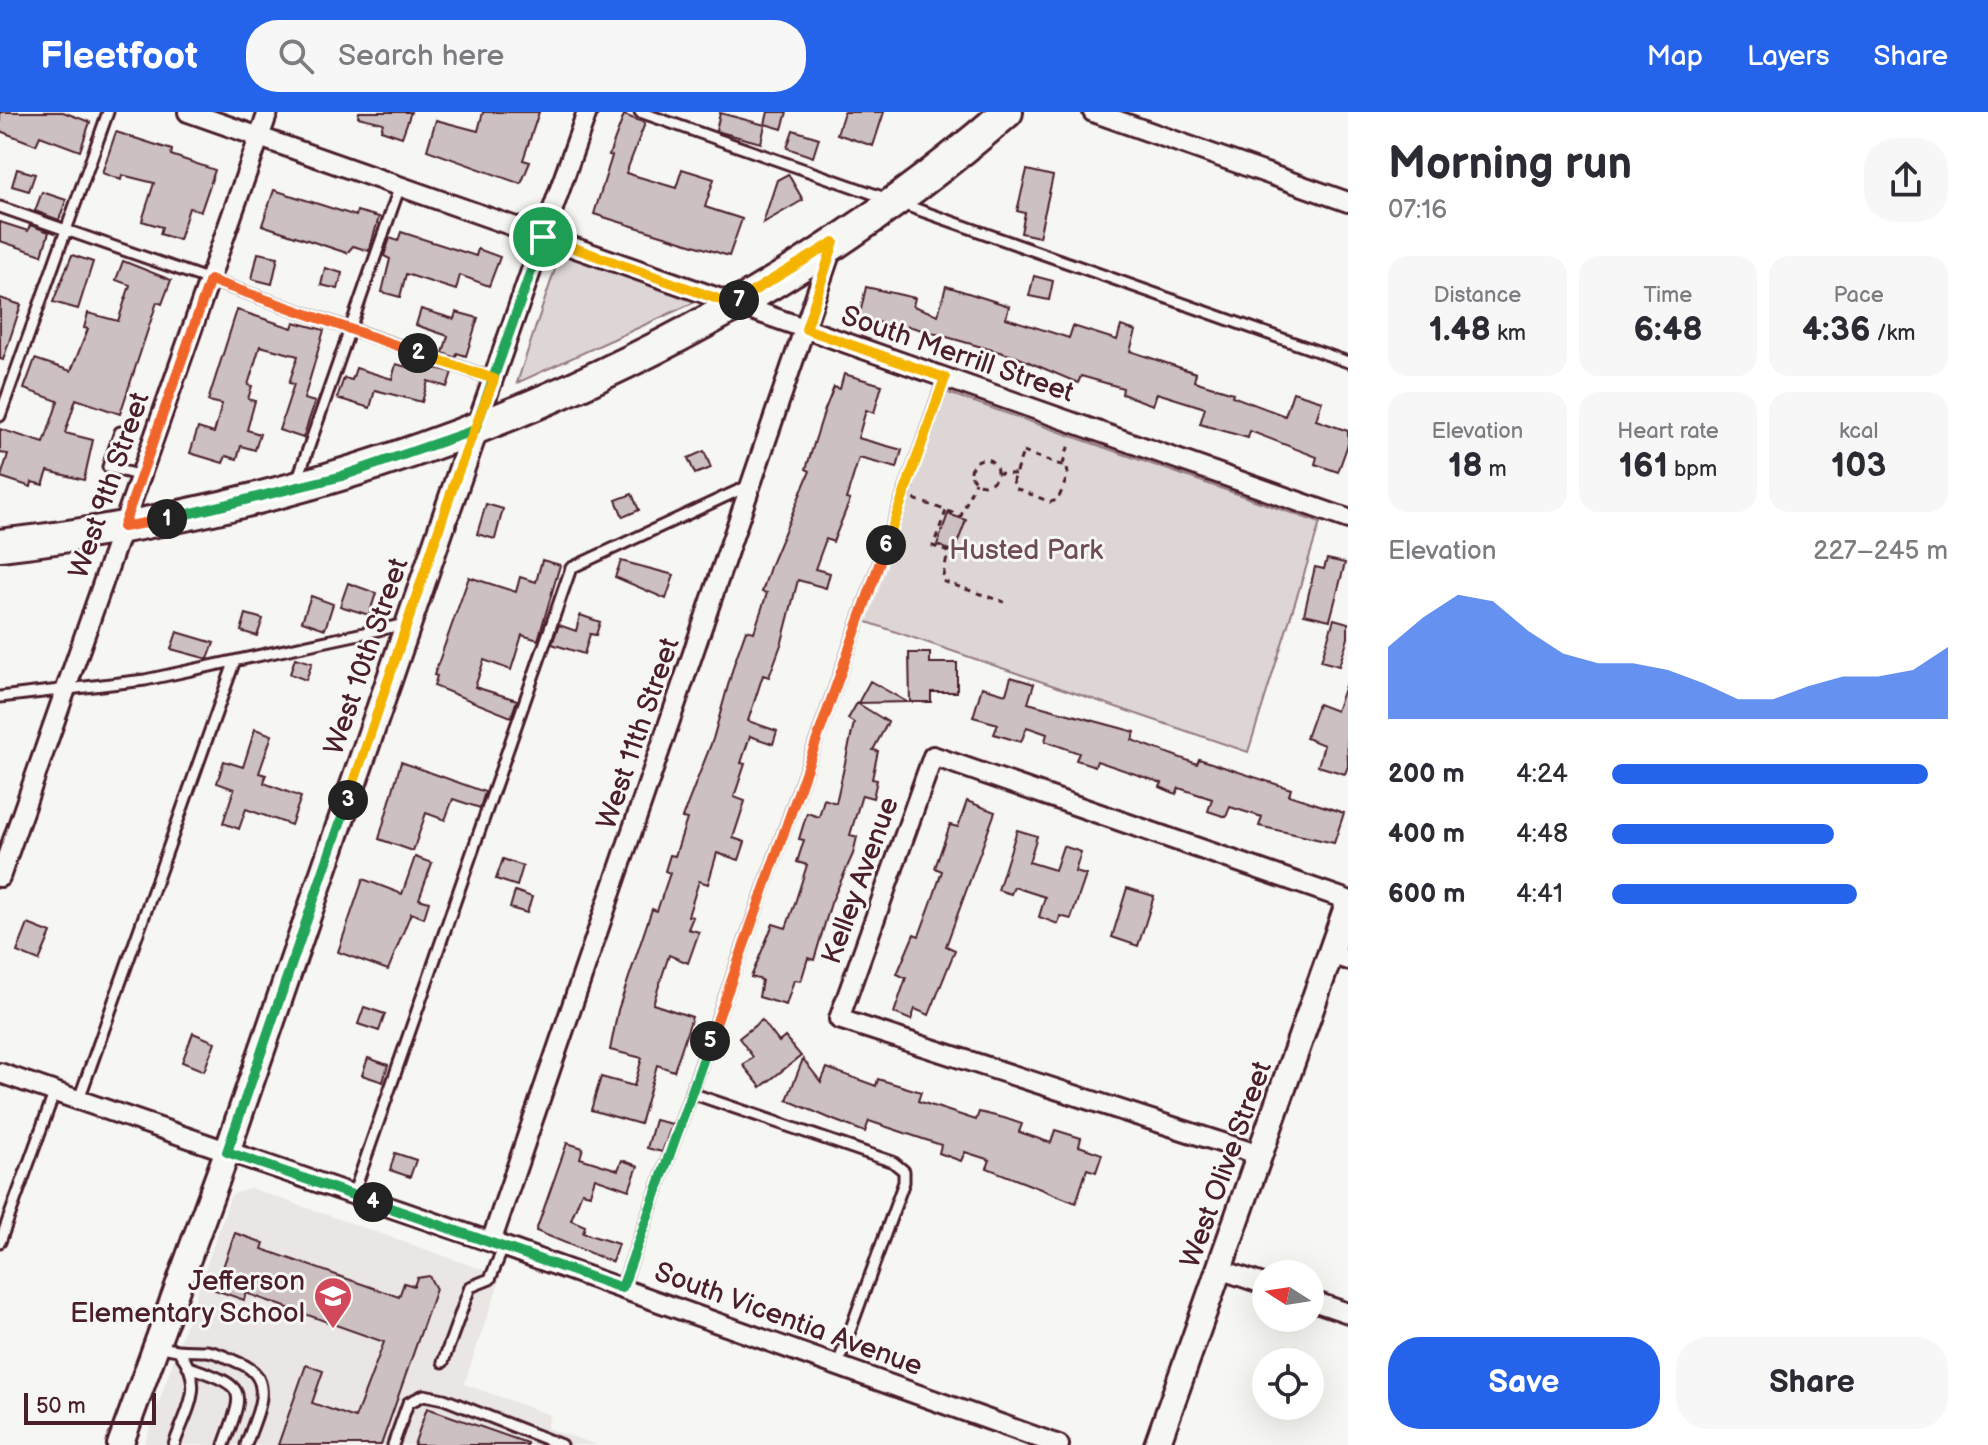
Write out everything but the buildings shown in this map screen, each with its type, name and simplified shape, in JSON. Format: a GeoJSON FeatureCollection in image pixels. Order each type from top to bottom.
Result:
{"type":"FeatureCollection","features":[{"type":"Feature","properties":{"kind":"main road"},"geometry":{"type":"LineString","coordinates":[[0,545],[123,527],[295,489],[475,430],[563,392],[732,304],[834,242],[893,201],[1007,112]]}},
{"type":"Feature","properties":{"kind":"street","name":"South Merrill Street"},"geometry":{"type":"LineString","coordinates":[[188,112],[1348,519]]}},
{"type":"Feature","properties":{"kind":"street","name":"West 9th Street"},"geometry":{"type":"LineString","coordinates":[[0,877],[268,112]]}},
{"type":"Feature","properties":{"kind":"street","name":"West 10th Street"},"geometry":{"type":"LineString","coordinates":[[120,1445],[227,1152],[587,112]]}},
{"type":"Feature","properties":{"kind":"street"},"geometry":{"type":"LineString","coordinates":[[1093,112],[1348,202]]}},
{"type":"Feature","properties":{"kind":"street","name":"West 11th Street"},"geometry":{"type":"LineString","coordinates":[[498,1244],[834,242]]}},
{"type":"Feature","properties":{"kind":"street","name":"Kelley Avenue"},"geometry":{"type":"LineString","coordinates":[[1260,1155],[839,1019],[933,756],[1348,902]]}},
{"type":"Feature","properties":{"kind":"street","name":"West Olive Street"},"geometry":{"type":"LineString","coordinates":[[1157,1445],[1260,1155],[1340,957],[1348,902]]}},
{"type":"Feature","properties":{"kind":"street","name":"South Vicentia Avenue"},"geometry":{"type":"LineString","coordinates":[[0,1073],[498,1244],[1059,1445]]}},
{"type":"Feature","properties":{"kind":"street"},"geometry":{"type":"LineString","coordinates":[[1219,1269],[1252,1280]]}},
{"type":"Feature","properties":{"kind":"street"},"geometry":{"type":"LineString","coordinates":[[1324,1305],[1348,1313]]}},
{"type":"Feature","properties":{"kind":"lane"},"geometry":{"type":"LineString","coordinates":[[0,416],[108,112]]}},
{"type":"Feature","properties":{"kind":"lane"},"geometry":{"type":"LineString","coordinates":[[640,112],[1348,362]]}},
{"type":"Feature","properties":{"kind":"lane"},"geometry":{"type":"LineString","coordinates":[[295,489],[400,186]]}},
{"type":"Feature","properties":{"kind":"lane"},"geometry":{"type":"LineString","coordinates":[[0,207],[494,379]]}},
{"type":"Feature","properties":{"kind":"lane"},"geometry":{"type":"LineString","coordinates":[[622,1288],[945,378]]}},
{"type":"Feature","properties":{"kind":"lane"},"geometry":{"type":"LineString","coordinates":[[120,432],[108,467],[141,476]]}},
{"type":"Feature","properties":{"kind":"lane"},"geometry":{"type":"LineString","coordinates":[[353,1195],[571,568],[753,484]]}},
{"type":"Feature","properties":{"kind":"lane"},"geometry":{"type":"LineString","coordinates":[[0,697],[66,690],[234,663],[296,645],[409,623]]}},
{"type":"Feature","properties":{"kind":"lane"},"geometry":{"type":"LineString","coordinates":[[79,1099],[234,663]]}},
{"type":"Feature","properties":{"kind":"lane"},"geometry":{"type":"LineString","coordinates":[[0,1242],[55,1091]]}},
{"type":"Feature","properties":{"kind":"lane"},"geometry":{"type":"LineString","coordinates":[[691,1093],[893,1162],[904,1171],[904,1182],[838,1364]]}},
{"type":"Feature","properties":{"kind":"lane"},"geometry":{"type":"LineString","coordinates":[[443,1362],[470,1287],[490,1279],[498,1244]]}},
{"type":"Feature","properties":{"kind":"lane"},"geometry":{"type":"LineString","coordinates":[[155,1345],[180,1353],[209,1351],[246,1365],[257,1375],[263,1384],[263,1396],[246,1445]]}},
{"type":"Feature","properties":{"kind":"lane"},"geometry":{"type":"LineString","coordinates":[[174,1445],[195,1383],[192,1368],[180,1353]]}},
{"type":"Feature","properties":{"kind":"lane"},"geometry":{"type":"LineString","coordinates":[[192,1368],[230,1381],[237,1392],[238,1404],[224,1445]]}},
{"type":"Feature","properties":{"kind":"lane"},"geometry":{"type":"LineString","coordinates":[[393,1445],[408,1403],[424,1395],[444,1399],[561,1445]]}},
{"type":"Feature","properties":{"kind":"path"},"geometry":{"type":"LineString","coordinates":[[1063,464],[1023,452],[1013,480],[1017,490],[1054,502],[1060,497],[1068,475],[1063,464],[1071,439]]}},
{"type":"Feature","properties":{"kind":"path"},"geometry":{"type":"LineString","coordinates":[[903,495],[961,516],[975,482],[970,471],[977,460],[989,459],[997,473]]}},
{"type":"Feature","properties":{"kind":"path"},"geometry":{"type":"LineString","coordinates":[[997,473],[1015,474]]}},
{"type":"Feature","properties":{"kind":"path"},"geometry":{"type":"LineString","coordinates":[[975,482],[988,484],[997,473]]}},
{"type":"Feature","properties":{"kind":"path"},"geometry":{"type":"LineString","coordinates":[[946,511],[933,546],[948,552],[942,581],[1004,602]]}},
{"type":"Feature","properties":{"kind":"path"},"geometry":{"type":"LineString","coordinates":[[937,569],[945,572]]}},
{"type":"Feature","properties":{"kind":"shaded area","name":"Jefferson Elementary School"},"geometry":{"type":"Polygon","coordinates":[[[250,1188],[501,1276],[464,1384],[550,1415],[547,1428],[597,1445],[144,1445],[231,1195],[250,1188]]]}},
{"type":"Feature","properties":{"kind":"green space"},"geometry":{"type":"Polygon","coordinates":[[[560,254],[695,302],[517,383],[560,254]]]}},
{"type":"Feature","properties":{"kind":"green space","name":"Husted Park"},"geometry":{"type":"Polygon","coordinates":[[[934,388],[1320,523],[1248,752],[855,618],[934,388]]]}},
{"type":"Feature","properties":{"kind":"place","name":"Jefferson Elementary School"},"geometry":{"type":"Point","coordinates":[333,1330]}},
{"type":"Feature","properties":{"kind":"route"},"geometry":{"type":"LineString","coordinates":[[543,237],[492,385],[475,430],[339,477],[243,503],[123,527],[210,280],[494,379],[475,430],[457,475],[227,1152],[622,1288],[945,378],[806,329],[834,242],[732,304],[543,237]]}}]}
